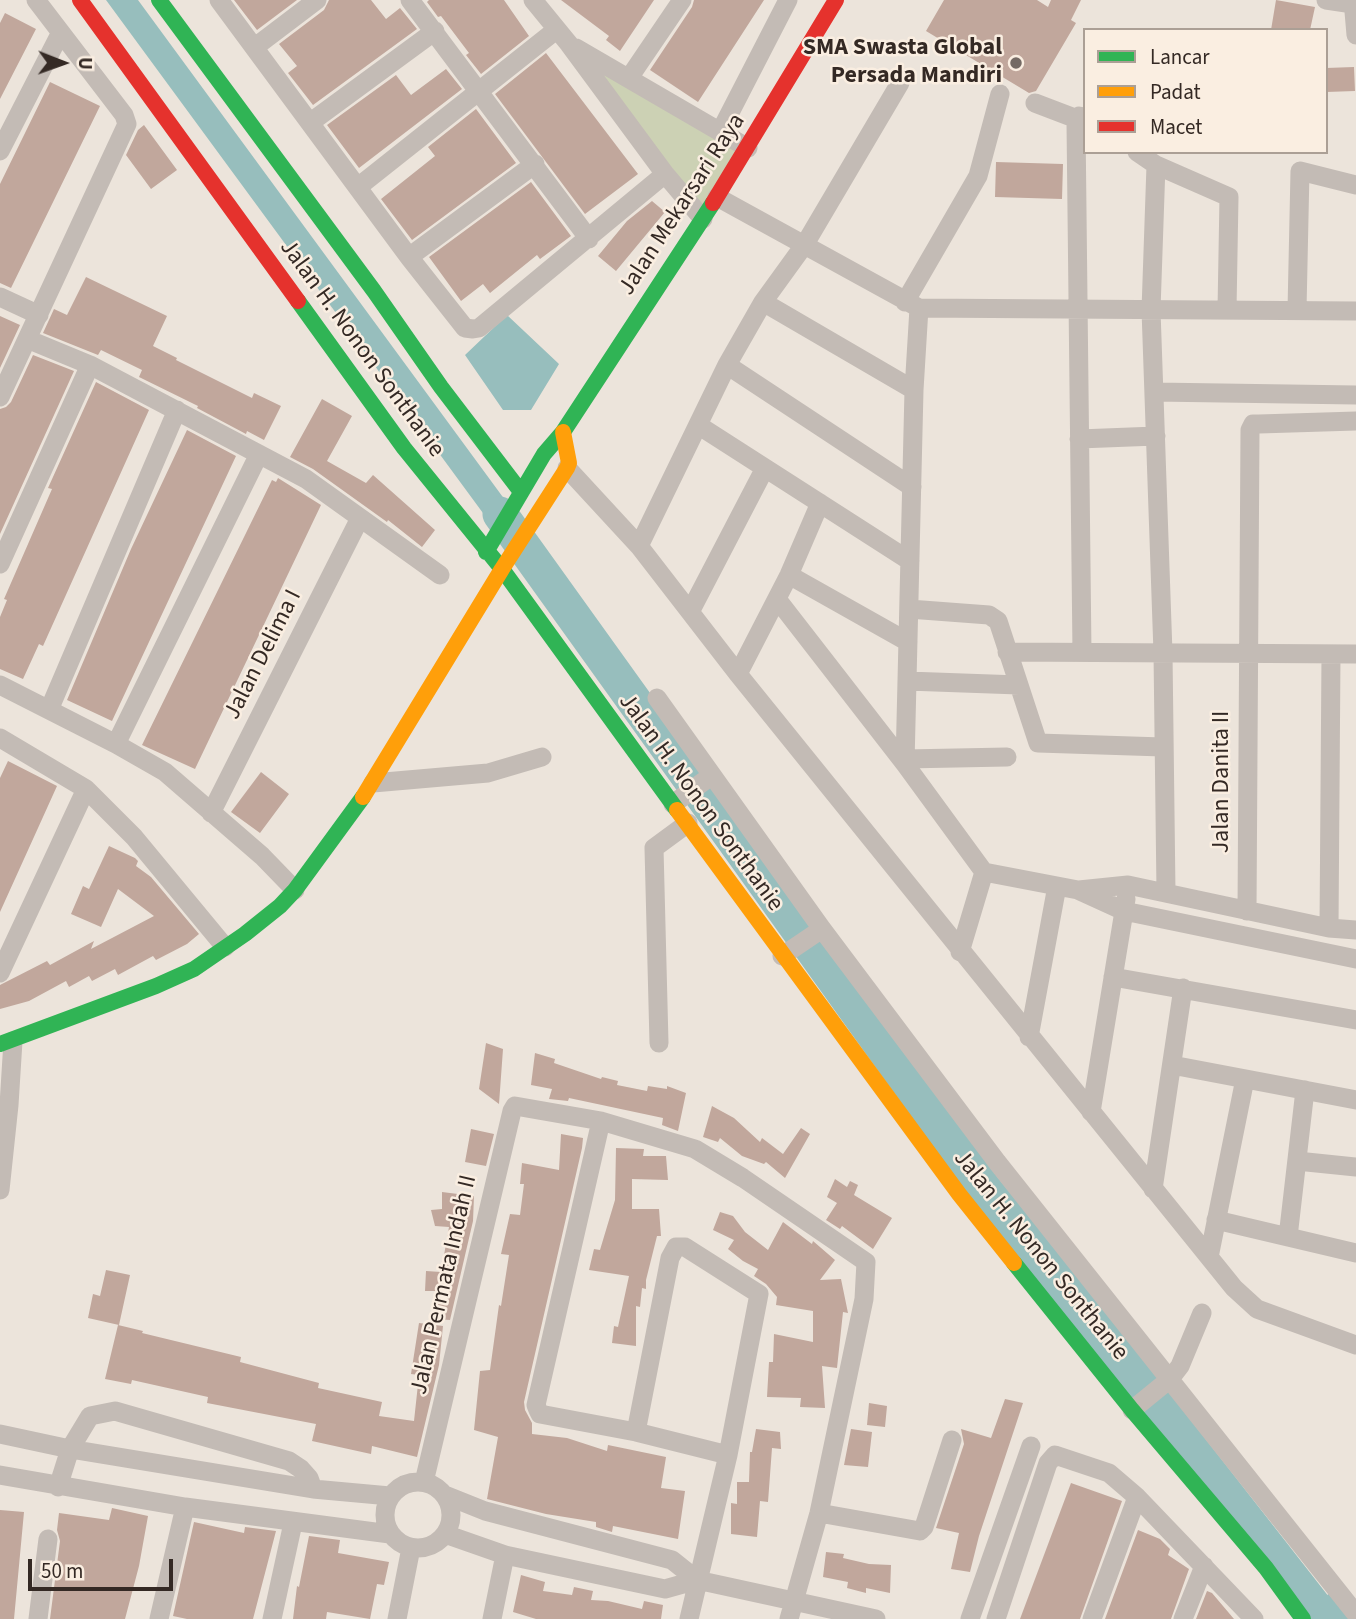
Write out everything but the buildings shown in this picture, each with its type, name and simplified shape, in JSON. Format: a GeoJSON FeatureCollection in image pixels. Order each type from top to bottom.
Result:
{"type":"FeatureCollection","features":[{"type":"Feature","properties":{"kind":"street"},"geometry":{"type":"LineString","coordinates":[[0,395],[127,124],[124,115],[36,0]]}},
{"type":"Feature","properties":{"kind":"street","name":"Jalan H. Nonon Sonthanie"},"geometry":{"type":"LineString","coordinates":[[80,0],[404,448],[490,546],[679,800],[688,823],[787,952],[959,1194],[1132,1410],[1266,1568],[1303,1619]]}},
{"type":"Feature","properties":{"kind":"street","name":"Jalan H. Nonon Sonthanie"},"geometry":{"type":"LineString","coordinates":[[159,0],[441,387],[522,492]]}},
{"type":"Feature","properties":{"kind":"street"},"geometry":{"type":"LineString","coordinates":[[219,0],[465,328],[479,328],[665,174]]}},
{"type":"Feature","properties":{"kind":"street"},"geometry":{"type":"LineString","coordinates":[[255,47],[317,0]]}},
{"type":"Feature","properties":{"kind":"street"},"geometry":{"type":"LineString","coordinates":[[410,0],[589,239]]}},
{"type":"Feature","properties":{"kind":"street"},"geometry":{"type":"LineString","coordinates":[[533,0],[665,174],[703,219]]}},
{"type":"Feature","properties":{"kind":"street"},"geometry":{"type":"LineString","coordinates":[[629,78],[682,0]]}},
{"type":"Feature","properties":{"kind":"street"},"geometry":{"type":"LineString","coordinates":[[720,132],[789,0]]}},
{"type":"Feature","properties":{"kind":"street","name":"Jalan Mekarsari Raya"},"geometry":{"type":"LineString","coordinates":[[490,546],[544,454],[563,432],[717,197],[836,0]]}},
{"type":"Feature","properties":{"kind":"street"},"geometry":{"type":"LineString","coordinates":[[1326,0],[1353,2],[1356,35]]}},
{"type":"Feature","properties":{"kind":"street"},"geometry":{"type":"LineString","coordinates":[[311,122],[435,31]]}},
{"type":"Feature","properties":{"kind":"street"},"geometry":{"type":"LineString","coordinates":[[0,151],[60,34]]}},
{"type":"Feature","properties":{"kind":"street"},"geometry":{"type":"LineString","coordinates":[[563,37],[748,148]]}},
{"type":"Feature","properties":{"kind":"street"},"geometry":{"type":"LineString","coordinates":[[358,187],[478,91],[563,37]]}},
{"type":"Feature","properties":{"kind":"street"},"geometry":{"type":"LineString","coordinates":[[639,546],[727,365],[763,302],[805,244],[900,83]]}},
{"type":"Feature","properties":{"kind":"street"},"geometry":{"type":"LineString","coordinates":[[905,762],[914,390],[912,305],[978,176],[1000,94]]}},
{"type":"Feature","properties":{"kind":"street"},"geometry":{"type":"LineString","coordinates":[[1035,103],[1081,118],[1077,309],[1082,652]]}},
{"type":"Feature","properties":{"kind":"street"},"geometry":{"type":"LineString","coordinates":[[1140,154],[1156,165],[1229,197],[1227,310]]}},
{"type":"Feature","properties":{"kind":"street"},"geometry":{"type":"LineString","coordinates":[[410,257],[535,164]]}},
{"type":"Feature","properties":{"kind":"street"},"geometry":{"type":"LineString","coordinates":[[1156,165],[1151,310],[1163,653],[1166,892]]}},
{"type":"Feature","properties":{"kind":"street"},"geometry":{"type":"LineString","coordinates":[[1297,310],[1300,171],[1356,185]]}},
{"type":"Feature","properties":{"kind":"street"},"geometry":{"type":"LineString","coordinates":[[717,197],[912,305],[1356,311]]}},
{"type":"Feature","properties":{"kind":"street"},"geometry":{"type":"LineString","coordinates":[[0,297],[39,315]]}},
{"type":"Feature","properties":{"kind":"street"},"geometry":{"type":"LineString","coordinates":[[763,302],[914,390]]}},
{"type":"Feature","properties":{"kind":"street"},"geometry":{"type":"LineString","coordinates":[[27,339],[90,365],[306,479],[440,575]]}},
{"type":"Feature","properties":{"kind":"street"},"geometry":{"type":"LineString","coordinates":[[0,564],[90,365]]}},
{"type":"Feature","properties":{"kind":"street"},"geometry":{"type":"LineString","coordinates":[[727,365],[912,487]]}},
{"type":"Feature","properties":{"kind":"street"},"geometry":{"type":"LineString","coordinates":[[1155,392],[1356,394]]}},
{"type":"Feature","properties":{"kind":"street"},"geometry":{"type":"LineString","coordinates":[[49,710],[177,411]]}},
{"type":"Feature","properties":{"kind":"street","name":"Jalan Danita II"},"geometry":{"type":"LineString","coordinates":[[1247,911],[1251,430],[1253,424],[1356,421]]}},
{"type":"Feature","properties":{"kind":"street"},"geometry":{"type":"LineString","coordinates":[[698,425],[910,561]]}},
{"type":"Feature","properties":{"kind":"street"},"geometry":{"type":"LineString","coordinates":[[0,1190],[9,1105],[6,1042],[156,986],[194,968],[245,934],[280,906],[295,890],[373,783],[504,566],[565,471],[569,463],[563,432]]}},
{"type":"Feature","properties":{"kind":"street"},"geometry":{"type":"LineString","coordinates":[[1079,439],[1156,436]]}},
{"type":"Feature","properties":{"kind":"street"},"geometry":{"type":"LineString","coordinates":[[404,448],[427,498],[456,538]]}},
{"type":"Feature","properties":{"kind":"street"},"geometry":{"type":"LineString","coordinates":[[116,744],[259,454]]}},
{"type":"Feature","properties":{"kind":"street"},"geometry":{"type":"LineString","coordinates":[[690,612],[765,468]]}},
{"type":"Feature","properties":{"kind":"street"},"geometry":{"type":"LineString","coordinates":[[565,471],[639,546],[960,952],[1234,1288],[1257,1309],[1356,1345]]}},
{"type":"Feature","properties":{"kind":"street"},"geometry":{"type":"LineString","coordinates":[[738,674],[789,575],[820,503]]}},
{"type":"Feature","properties":{"kind":"street","name":"Jalan Delima I"},"geometry":{"type":"LineString","coordinates":[[211,813],[360,518]]}},
{"type":"Feature","properties":{"kind":"street"},"geometry":{"type":"LineString","coordinates":[[789,575],[908,642]]}},
{"type":"Feature","properties":{"kind":"street"},"geometry":{"type":"LineString","coordinates":[[458,642],[459,625],[475,596],[475,585]]}},
{"type":"Feature","properties":{"kind":"street"},"geometry":{"type":"LineString","coordinates":[[777,600],[905,762],[984,872],[1079,890],[1124,911],[1356,959]]}},
{"type":"Feature","properties":{"kind":"street"},"geometry":{"type":"LineString","coordinates":[[909,610],[989,615],[998,621],[1038,743],[1163,747]]}},
{"type":"Feature","properties":{"kind":"street"},"geometry":{"type":"LineString","coordinates":[[1007,652],[1356,654]]}},
{"type":"Feature","properties":{"kind":"street"},"geometry":{"type":"LineString","coordinates":[[1329,928],[1331,654]]}},
{"type":"Feature","properties":{"kind":"street"},"geometry":{"type":"LineString","coordinates":[[907,681],[1019,685]]}},
{"type":"Feature","properties":{"kind":"street"},"geometry":{"type":"LineString","coordinates":[[0,685],[165,772],[262,856],[295,890]]}},
{"type":"Feature","properties":{"kind":"street"},"geometry":{"type":"LineString","coordinates":[[657,698],[820,930],[997,1162],[1167,1381],[1356,1614]]}},
{"type":"Feature","properties":{"kind":"street"},"geometry":{"type":"LineString","coordinates":[[1,742],[86,789],[134,837],[225,947]]}},
{"type":"Feature","properties":{"kind":"street"},"geometry":{"type":"LineString","coordinates":[[373,783],[488,773],[542,757]]}},
{"type":"Feature","properties":{"kind":"street"},"geometry":{"type":"LineString","coordinates":[[905,762],[1007,757]]}},
{"type":"Feature","properties":{"kind":"street"},"geometry":{"type":"LineString","coordinates":[[679,800],[710,777]]}},
{"type":"Feature","properties":{"kind":"street"},"geometry":{"type":"LineString","coordinates":[[0,973],[86,789]]}},
{"type":"Feature","properties":{"kind":"street"},"geometry":{"type":"LineString","coordinates":[[659,1043],[654,848],[688,823]]}},
{"type":"Feature","properties":{"kind":"street"},"geometry":{"type":"LineString","coordinates":[[960,952],[984,872]]}},
{"type":"Feature","properties":{"kind":"street"},"geometry":{"type":"LineString","coordinates":[[1079,890],[1128,885],[1329,928],[1356,930]]}},
{"type":"Feature","properties":{"kind":"street"},"geometry":{"type":"LineString","coordinates":[[1091,1112],[1128,885]]}},
{"type":"Feature","properties":{"kind":"street"},"geometry":{"type":"LineString","coordinates":[[1029,1037],[1057,886]]}},
{"type":"Feature","properties":{"kind":"street"},"geometry":{"type":"LineString","coordinates":[[787,952],[820,930]]}},
{"type":"Feature","properties":{"kind":"street"},"geometry":{"type":"LineString","coordinates":[[1113,977],[1356,1020]]}},
{"type":"Feature","properties":{"kind":"street"},"geometry":{"type":"LineString","coordinates":[[1153,1189],[1183,988]]}},
{"type":"Feature","properties":{"kind":"street"},"geometry":{"type":"LineString","coordinates":[[1172,1065],[1356,1100]]}},
{"type":"Feature","properties":{"kind":"street"},"geometry":{"type":"LineString","coordinates":[[1209,1257],[1245,1079]]}},
{"type":"Feature","properties":{"kind":"street"},"geometry":{"type":"LineString","coordinates":[[1288,1237],[1305,1090]]}},
{"type":"Feature","properties":{"kind":"street","name":"Jalan Permata Indah II"},"geometry":{"type":"LineString","coordinates":[[424,1482],[512,1111],[515,1106],[521,1105],[601,1121]]}},
{"type":"Feature","properties":{"kind":"street"},"geometry":{"type":"LineString","coordinates":[[728,1455],[636,1432],[540,1414],[536,1405],[601,1121],[695,1149],[866,1262],[864,1299],[819,1513],[789,1619]]}},
{"type":"Feature","properties":{"kind":"street"},"geometry":{"type":"LineString","coordinates":[[1297,1161],[1356,1167]]}},
{"type":"Feature","properties":{"kind":"street"},"geometry":{"type":"LineString","coordinates":[[1216,1220],[1356,1253]]}},
{"type":"Feature","properties":{"kind":"street"},"geometry":{"type":"LineString","coordinates":[[636,1432],[670,1258],[676,1248],[685,1247],[759,1294],[728,1455],[689,1619]]}},
{"type":"Feature","properties":{"kind":"street"},"geometry":{"type":"LineString","coordinates":[[1132,1410],[1167,1381],[1180,1366],[1202,1313]]}},
{"type":"Feature","properties":{"kind":"street"},"geometry":{"type":"LineString","coordinates":[[58,1487],[70,1449],[90,1416],[115,1411],[289,1461],[309,1478],[313,1489]]}},
{"type":"Feature","properties":{"kind":"street"},"geometry":{"type":"LineString","coordinates":[[0,1434],[70,1449],[313,1489],[390,1496]]}},
{"type":"Feature","properties":{"kind":"street"},"geometry":{"type":"LineString","coordinates":[[819,1513],[920,1531],[925,1527],[952,1440]]}},
{"type":"Feature","properties":{"kind":"street"},"geometry":{"type":"LineString","coordinates":[[970,1619],[1031,1446]]}},
{"type":"Feature","properties":{"kind":"street"},"geometry":{"type":"LineString","coordinates":[[996,1619],[1051,1458],[1055,1455],[1109,1473],[1137,1497],[1254,1619]]}},
{"type":"Feature","properties":{"kind":"street"},"geometry":{"type":"LineString","coordinates":[[0,1475],[185,1507],[390,1534]]}},
{"type":"Feature","properties":{"kind":"street"},"geometry":{"type":"LineString","coordinates":[[445,1495],[450,1508],[450,1521],[445,1534],[436,1544],[411,1548],[399,1543],[390,1534],[385,1522],[385,1508],[390,1496],[411,1482],[424,1482],[445,1495],[485,1511],[672,1560],[697,1580]]}},
{"type":"Feature","properties":{"kind":"street"},"geometry":{"type":"LineString","coordinates":[[1092,1619],[1137,1497]]}},
{"type":"Feature","properties":{"kind":"street"},"geometry":{"type":"LineString","coordinates":[[159,1619],[185,1507]]}},
{"type":"Feature","properties":{"kind":"street"},"geometry":{"type":"LineString","coordinates":[[272,1619],[293,1522]]}},
{"type":"Feature","properties":{"kind":"street"},"geometry":{"type":"LineString","coordinates":[[445,1534],[505,1555],[665,1589],[697,1580],[876,1619]]}},
{"type":"Feature","properties":{"kind":"street"},"geometry":{"type":"LineString","coordinates":[[38,1619],[48,1539]]}},
{"type":"Feature","properties":{"kind":"street"},"geometry":{"type":"LineString","coordinates":[[397,1619],[411,1548]]}},
{"type":"Feature","properties":{"kind":"street"},"geometry":{"type":"LineString","coordinates":[[492,1619],[505,1555]]}},
{"type":"Feature","properties":{"kind":"street"},"geometry":{"type":"LineString","coordinates":[[1183,1619],[1204,1566]]}},
{"type":"Feature","properties":{"kind":"green space"},"geometry":{"type":"Polygon","coordinates":[[[569,44],[748,148],[703,219],[569,44]]]}},
{"type":"Feature","properties":{"kind":"water"},"geometry":{"type":"Polygon","coordinates":[[[106,0],[138,0],[505,500],[491,524],[106,0]]]}},
{"type":"Feature","properties":{"kind":"water"},"geometry":{"type":"Polygon","coordinates":[[[507,315],[559,364],[531,410],[503,410],[465,355],[507,315]]]}},
{"type":"Feature","properties":{"kind":"water"},"geometry":{"type":"Polygon","coordinates":[[[1336,1588],[1356,1619],[1303,1619],[1301,1616],[1336,1588]]]}},
{"type":"Feature","properties":{"kind":"waterway"},"geometry":{"type":"LineString","coordinates":[[500,514],[983,1187],[1064,1286],[1324,1619]]}},
{"type":"Feature","properties":{"kind":"traffic: fast"},"geometry":{"type":"LineString","coordinates":[[159,0],[374,291],[441,387],[521,492]]}},
{"type":"Feature","properties":{"kind":"traffic: fast"},"geometry":{"type":"LineString","coordinates":[[486,552],[544,454],[563,432],[713,203]]}},
{"type":"Feature","properties":{"kind":"traffic: fast"},"geometry":{"type":"LineString","coordinates":[[298,301],[404,448],[502,569],[677,810]]}},
{"type":"Feature","properties":{"kind":"traffic: fast"},"geometry":{"type":"LineString","coordinates":[[0,1044],[156,986],[194,969],[280,906],[295,890],[363,797]]}},
{"type":"Feature","properties":{"kind":"traffic: fast"},"geometry":{"type":"LineString","coordinates":[[1014,1263],[1132,1410],[1266,1568],[1303,1619]]}},
{"type":"Feature","properties":{"kind":"traffic: slow"},"geometry":{"type":"LineString","coordinates":[[363,797],[567,468],[569,463],[563,432]]}},
{"type":"Feature","properties":{"kind":"traffic: slow"},"geometry":{"type":"LineString","coordinates":[[677,810],[959,1194],[1014,1263]]}},
{"type":"Feature","properties":{"kind":"traffic: jam"},"geometry":{"type":"LineString","coordinates":[[80,0],[298,301]]}},
{"type":"Feature","properties":{"kind":"traffic: jam"},"geometry":{"type":"LineString","coordinates":[[713,203],[836,0]]}},
{"type":"Feature","properties":{"kind":"place","name":"SMA Swasta Global Persada Mandiri"},"geometry":{"type":"Point","coordinates":[1016,63]}}]}
